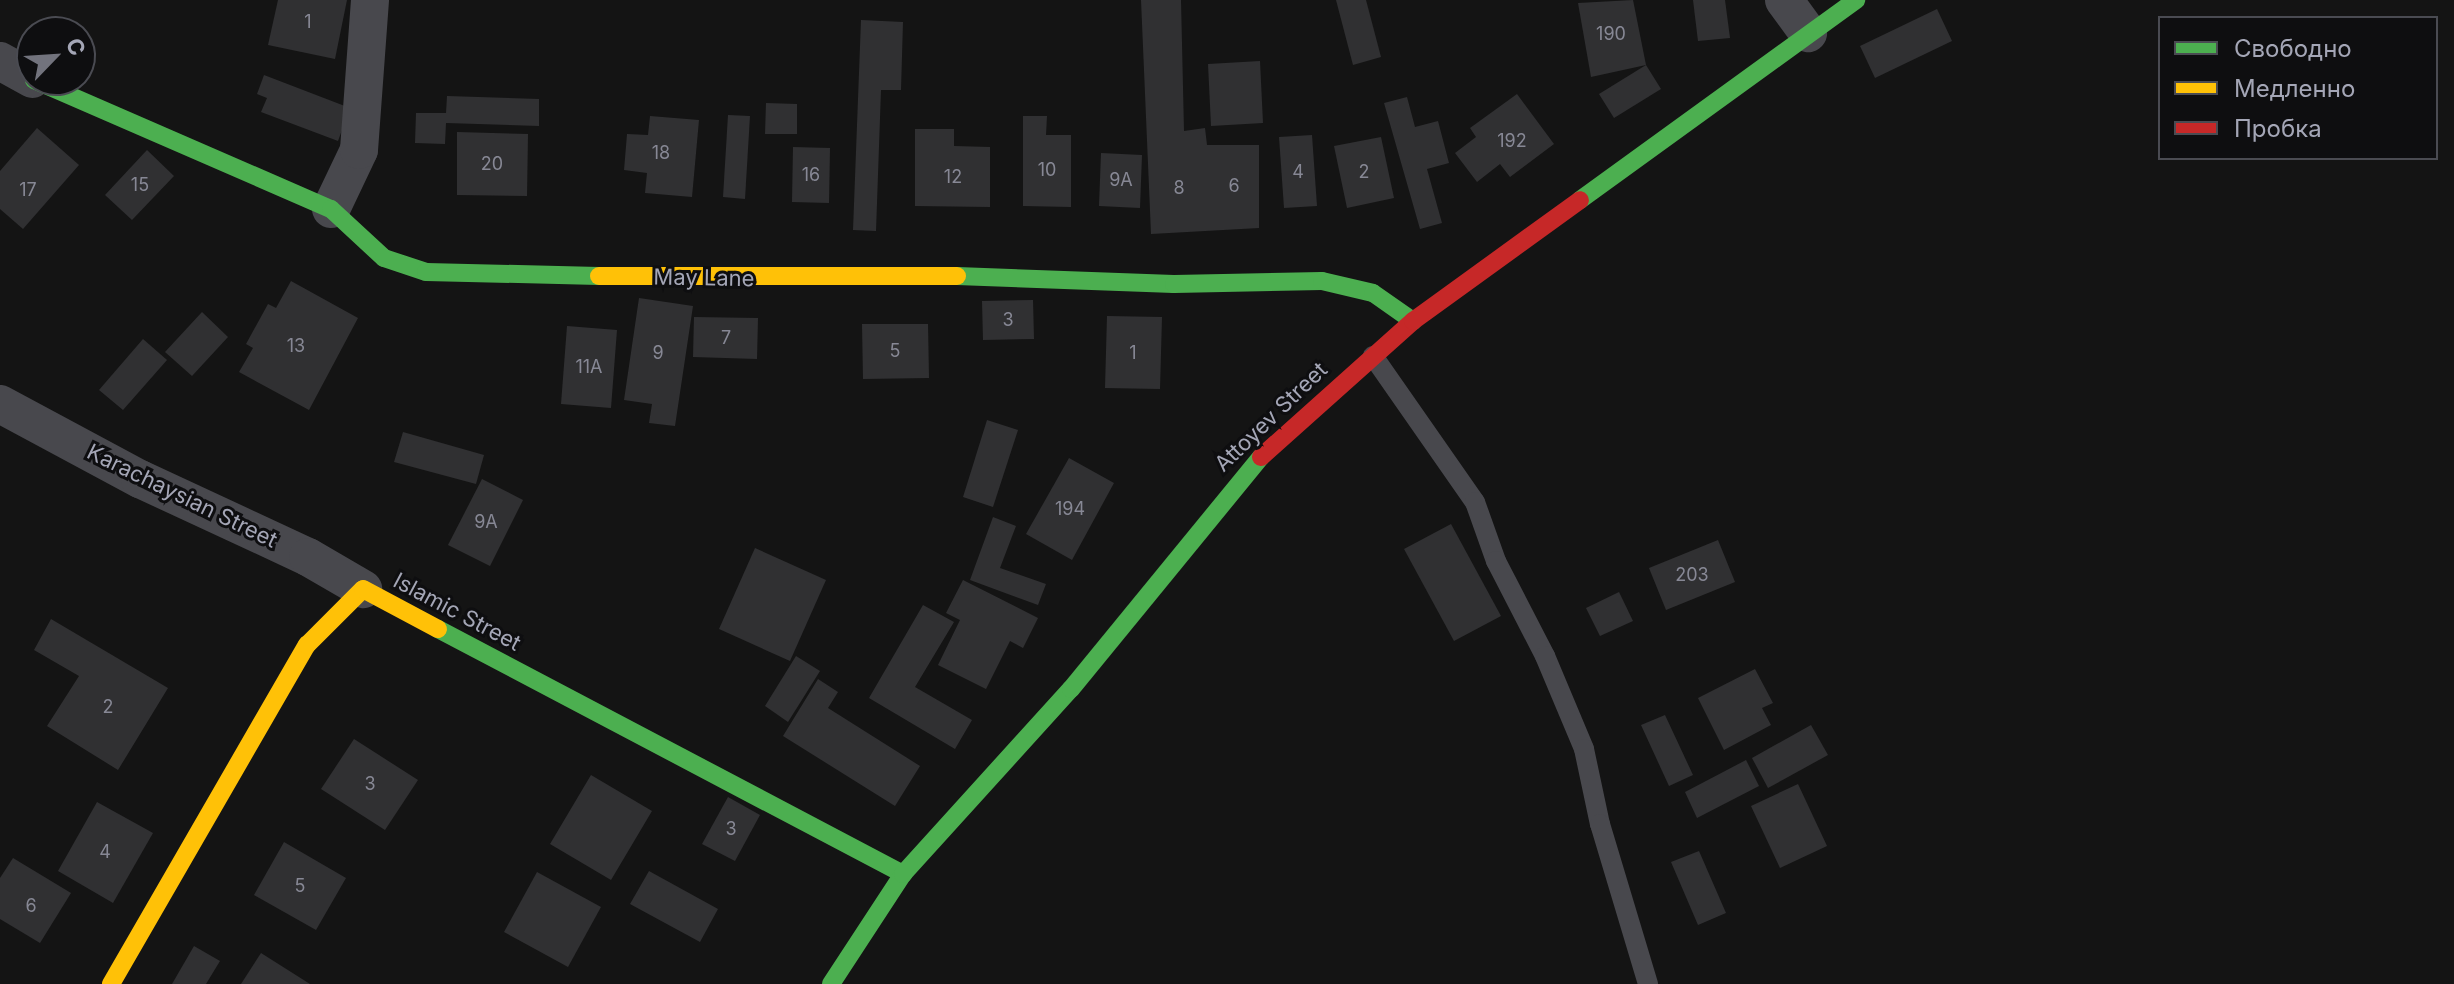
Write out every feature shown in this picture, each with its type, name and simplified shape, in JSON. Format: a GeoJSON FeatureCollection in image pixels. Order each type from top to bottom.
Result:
{"type":"FeatureCollection","features":[{"type":"Feature","properties":{"kind":"street"},"geometry":{"type":"LineString","coordinates":[[331,209],[359,150],[370,0]]}},
{"type":"Feature","properties":{"kind":"street"},"geometry":{"type":"LineString","coordinates":[[1784,0],[1808,33]]}},
{"type":"Feature","properties":{"kind":"street","name":"Attoyev Street"},"geometry":{"type":"LineString","coordinates":[[831,984],[903,874],[1071,689],[1230,489],[1413,321],[1856,0]]}},
{"type":"Feature","properties":{"kind":"street","name":"May Lane"},"geometry":{"type":"LineString","coordinates":[[70,96],[282,192],[331,209],[384,258],[426,272],[745,280],[934,275],[1174,284],[1322,281],[1373,293],[1413,321]]}},
{"type":"Feature","properties":{"kind":"street","name":"Karachaysian Street"},"geometry":{"type":"LineString","coordinates":[[0,404],[140,479],[308,557],[363,589]]}},
{"type":"Feature","properties":{"kind":"street","name":"Islamic Street"},"geometry":{"type":"LineString","coordinates":[[111,984],[277,690],[307,645],[363,589],[903,874]]}},
{"type":"Feature","properties":{"kind":"lane"},"geometry":{"type":"LineString","coordinates":[[1373,356],[1475,502],[1496,561],[1545,656],[1584,749],[1600,824],[1648,984]]}},
{"type":"Feature","properties":{"kind":"building"},"geometry":{"type":"Polygon","coordinates":[[[278,0],[347,0],[335,59],[268,45],[278,0]]]}},
{"type":"Feature","properties":{"kind":"building"},"geometry":{"type":"Polygon","coordinates":[[[1141,0],[1181,0],[1184,131],[1205,128],[1207,145],[1259,145],[1259,228],[1151,234],[1141,0]]]}},
{"type":"Feature","properties":{"kind":"building"},"geometry":{"type":"Polygon","coordinates":[[[1336,0],[1366,0],[1381,57],[1353,65],[1336,0]]]}},
{"type":"Feature","properties":{"kind":"building"},"geometry":{"type":"Polygon","coordinates":[[[1633,0],[1646,65],[1591,77],[1578,3],[1633,0]]]}},
{"type":"Feature","properties":{"kind":"building"},"geometry":{"type":"Polygon","coordinates":[[[1693,0],[1725,0],[1730,38],[1698,41],[1693,0]]]}},
{"type":"Feature","properties":{"kind":"building"},"geometry":{"type":"Polygon","coordinates":[[[1937,9],[1952,41],[1875,78],[1860,46],[1937,9]]]}},
{"type":"Feature","properties":{"kind":"building"},"geometry":{"type":"Polygon","coordinates":[[[861,20],[903,22],[901,90],[881,90],[876,231],[853,230],[861,20]]]}},
{"type":"Feature","properties":{"kind":"building"},"geometry":{"type":"Polygon","coordinates":[[[1260,61],[1263,123],[1211,126],[1208,64],[1260,61]]]}},
{"type":"Feature","properties":{"kind":"building"},"geometry":{"type":"Polygon","coordinates":[[[1646,65],[1661,89],[1614,118],[1599,94],[1646,65]]]}},
{"type":"Feature","properties":{"kind":"building"},"geometry":{"type":"Polygon","coordinates":[[[264,75],[350,108],[338,141],[261,112],[267,98],[257,94],[264,75]]]}},
{"type":"Feature","properties":{"kind":"building"},"geometry":{"type":"Polygon","coordinates":[[[1517,94],[1554,144],[1510,177],[1500,164],[1477,182],[1455,153],[1476,137],[1470,128],[1517,94]]]}},
{"type":"Feature","properties":{"kind":"building"},"geometry":{"type":"Polygon","coordinates":[[[447,96],[539,99],[539,126],[446,123],[445,144],[415,143],[416,113],[446,113],[447,96]]]}},
{"type":"Feature","properties":{"kind":"building"},"geometry":{"type":"Polygon","coordinates":[[[1407,97],[1415,127],[1438,121],[1449,163],[1427,169],[1442,223],[1420,229],[1384,103],[1407,97]]]}},
{"type":"Feature","properties":{"kind":"building"},"geometry":{"type":"Polygon","coordinates":[[[766,103],[797,104],[797,134],[765,134],[766,103]]]}},
{"type":"Feature","properties":{"kind":"building"},"geometry":{"type":"Polygon","coordinates":[[[728,115],[750,116],[745,199],[723,197],[728,115]]]}},
{"type":"Feature","properties":{"kind":"building"},"geometry":{"type":"Polygon","coordinates":[[[650,116],[699,120],[692,197],[645,193],[647,173],[624,170],[627,134],[648,135],[650,116]]]}},
{"type":"Feature","properties":{"kind":"building"},"geometry":{"type":"Polygon","coordinates":[[[1023,116],[1047,116],[1046,135],[1071,135],[1071,207],[1023,206],[1023,116]]]}},
{"type":"Feature","properties":{"kind":"building"},"geometry":{"type":"Polygon","coordinates":[[[37,128],[79,165],[23,229],[0,209],[0,171],[37,128]]]}},
{"type":"Feature","properties":{"kind":"building"},"geometry":{"type":"Polygon","coordinates":[[[915,129],[954,129],[954,146],[990,147],[990,207],[915,206],[915,129]]]}},
{"type":"Feature","properties":{"kind":"building"},"geometry":{"type":"Polygon","coordinates":[[[457,132],[528,134],[527,196],[457,195],[457,132]]]}},
{"type":"Feature","properties":{"kind":"building"},"geometry":{"type":"Polygon","coordinates":[[[1312,135],[1317,206],[1284,208],[1279,137],[1312,135]]]}},
{"type":"Feature","properties":{"kind":"building"},"geometry":{"type":"Polygon","coordinates":[[[1381,137],[1394,198],[1347,208],[1334,146],[1381,137]]]}},
{"type":"Feature","properties":{"kind":"building"},"geometry":{"type":"Polygon","coordinates":[[[793,147],[830,148],[829,203],[792,202],[793,147]]]}},
{"type":"Feature","properties":{"kind":"building"},"geometry":{"type":"Polygon","coordinates":[[[147,150],[174,176],[132,220],[105,195],[147,150]]]}},
{"type":"Feature","properties":{"kind":"building"},"geometry":{"type":"Polygon","coordinates":[[[1101,153],[1142,155],[1140,208],[1099,206],[1101,153]]]}},
{"type":"Feature","properties":{"kind":"building"},"geometry":{"type":"Polygon","coordinates":[[[291,281],[358,318],[309,410],[239,372],[253,348],[246,344],[268,304],[276,308],[291,281]]]}},
{"type":"Feature","properties":{"kind":"building"},"geometry":{"type":"Polygon","coordinates":[[[639,298],[693,306],[675,426],[649,423],[652,404],[624,400],[639,298]]]}},
{"type":"Feature","properties":{"kind":"building"},"geometry":{"type":"Polygon","coordinates":[[[1033,300],[1034,339],[983,340],[982,301],[1033,300]]]}},
{"type":"Feature","properties":{"kind":"building"},"geometry":{"type":"Polygon","coordinates":[[[202,312],[228,337],[192,376],[165,352],[202,312]]]}},
{"type":"Feature","properties":{"kind":"building"},"geometry":{"type":"Polygon","coordinates":[[[1107,316],[1162,317],[1160,389],[1105,388],[1107,316]]]}},
{"type":"Feature","properties":{"kind":"building"},"geometry":{"type":"Polygon","coordinates":[[[694,317],[758,318],[757,359],[693,357],[694,317]]]}},
{"type":"Feature","properties":{"kind":"building"},"geometry":{"type":"Polygon","coordinates":[[[862,324],[928,324],[929,378],[863,379],[862,324]]]}},
{"type":"Feature","properties":{"kind":"building"},"geometry":{"type":"Polygon","coordinates":[[[567,326],[617,330],[611,408],[561,404],[567,326]]]}},
{"type":"Feature","properties":{"kind":"building"},"geometry":{"type":"Polygon","coordinates":[[[143,339],[167,360],[123,410],[99,390],[143,339]]]}},
{"type":"Feature","properties":{"kind":"building"},"geometry":{"type":"Polygon","coordinates":[[[987,420],[1018,430],[993,507],[963,497],[987,420]]]}},
{"type":"Feature","properties":{"kind":"building"},"geometry":{"type":"Polygon","coordinates":[[[403,432],[484,455],[476,484],[394,462],[403,432]]]}},
{"type":"Feature","properties":{"kind":"building"},"geometry":{"type":"Polygon","coordinates":[[[1069,458],[1114,483],[1072,560],[1026,534],[1069,458]]]}},
{"type":"Feature","properties":{"kind":"building"},"geometry":{"type":"Polygon","coordinates":[[[482,479],[523,500],[490,566],[448,545],[482,479]]]}},
{"type":"Feature","properties":{"kind":"building"},"geometry":{"type":"Polygon","coordinates":[[[993,517],[1016,526],[1000,568],[1046,584],[1038,605],[970,580],[993,517]]]}},
{"type":"Feature","properties":{"kind":"building"},"geometry":{"type":"Polygon","coordinates":[[[1451,524],[1501,616],[1454,641],[1404,549],[1451,524]]]}},
{"type":"Feature","properties":{"kind":"building"},"geometry":{"type":"Polygon","coordinates":[[[1718,540],[1735,582],[1666,610],[1649,568],[1718,540]]]}},
{"type":"Feature","properties":{"kind":"building"},"geometry":{"type":"Polygon","coordinates":[[[755,548],[826,580],[790,661],[719,629],[755,548]]]}},
{"type":"Feature","properties":{"kind":"building"},"geometry":{"type":"Polygon","coordinates":[[[963,580],[1038,618],[1023,648],[1010,641],[986,689],[938,665],[960,620],[946,613],[963,580]]]}},
{"type":"Feature","properties":{"kind":"building"},"geometry":{"type":"Polygon","coordinates":[[[1619,592],[1633,621],[1600,636],[1586,608],[1619,592]]]}},
{"type":"Feature","properties":{"kind":"building"},"geometry":{"type":"Polygon","coordinates":[[[923,605],[954,622],[915,687],[972,720],[955,749],[869,698],[923,605]]]}},
{"type":"Feature","properties":{"kind":"building"},"geometry":{"type":"Polygon","coordinates":[[[51,619],[168,688],[118,770],[47,726],[79,676],[34,650],[51,619]]]}},
{"type":"Feature","properties":{"kind":"building"},"geometry":{"type":"Polygon","coordinates":[[[796,656],[820,671],[788,722],[765,706],[796,656]]]}},
{"type":"Feature","properties":{"kind":"building"},"geometry":{"type":"Polygon","coordinates":[[[1755,669],[1773,703],[1762,708],[1771,725],[1724,750],[1698,698],[1755,669]]]}},
{"type":"Feature","properties":{"kind":"building"},"geometry":{"type":"Polygon","coordinates":[[[818,679],[838,692],[828,708],[920,766],[895,806],[783,736],[818,679]]]}},
{"type":"Feature","properties":{"kind":"building"},"geometry":{"type":"Polygon","coordinates":[[[1665,715],[1693,775],[1669,786],[1641,725],[1665,715]]]}},
{"type":"Feature","properties":{"kind":"building"},"geometry":{"type":"Polygon","coordinates":[[[1811,725],[1828,755],[1768,788],[1752,758],[1811,725]]]}},
{"type":"Feature","properties":{"kind":"building"},"geometry":{"type":"Polygon","coordinates":[[[354,739],[418,780],[385,830],[321,789],[354,739]]]}},
{"type":"Feature","properties":{"kind":"building"},"geometry":{"type":"Polygon","coordinates":[[[1746,760],[1759,786],[1697,818],[1685,792],[1746,760]]]}},
{"type":"Feature","properties":{"kind":"building"},"geometry":{"type":"Polygon","coordinates":[[[591,775],[652,811],[611,880],[550,844],[591,775]]]}},
{"type":"Feature","properties":{"kind":"building"},"geometry":{"type":"Polygon","coordinates":[[[1798,784],[1827,846],[1780,868],[1751,806],[1798,784]]]}},
{"type":"Feature","properties":{"kind":"building"},"geometry":{"type":"Polygon","coordinates":[[[728,797],[760,815],[735,861],[702,844],[728,797]]]}},
{"type":"Feature","properties":{"kind":"building"},"geometry":{"type":"Polygon","coordinates":[[[97,802],[153,833],[113,903],[58,871],[97,802]]]}},
{"type":"Feature","properties":{"kind":"building"},"geometry":{"type":"Polygon","coordinates":[[[284,842],[346,878],[316,930],[254,895],[284,842]]]}},
{"type":"Feature","properties":{"kind":"building"},"geometry":{"type":"Polygon","coordinates":[[[1699,851],[1726,913],[1698,925],[1671,862],[1699,851]]]}},
{"type":"Feature","properties":{"kind":"building"},"geometry":{"type":"Polygon","coordinates":[[[13,858],[71,893],[40,943],[0,919],[0,878],[13,858]]]}},
{"type":"Feature","properties":{"kind":"building"},"geometry":{"type":"Polygon","coordinates":[[[649,871],[718,909],[700,942],[630,904],[649,871]]]}},
{"type":"Feature","properties":{"kind":"building"},"geometry":{"type":"Polygon","coordinates":[[[537,872],[601,907],[568,967],[504,932],[537,872]]]}},
{"type":"Feature","properties":{"kind":"building"},"geometry":{"type":"Polygon","coordinates":[[[194,946],[220,961],[206,984],[172,984],[194,946]]]}},
{"type":"Feature","properties":{"kind":"building"},"geometry":{"type":"Polygon","coordinates":[[[261,953],[310,984],[241,984],[261,953]]]}},
{"type":"Feature","properties":{"kind":"traffic: fast"},"geometry":{"type":"LineString","coordinates":[[1580,200],[1856,0]]}},
{"type":"Feature","properties":{"kind":"traffic: fast"},"geometry":{"type":"LineString","coordinates":[[71,96],[331,209],[384,258],[426,272],[599,276]]}},
{"type":"Feature","properties":{"kind":"traffic: fast"},"geometry":{"type":"LineString","coordinates":[[957,276],[1174,284],[1322,281],[1373,293],[1413,321]]}},
{"type":"Feature","properties":{"kind":"traffic: fast"},"geometry":{"type":"LineString","coordinates":[[831,984],[903,874],[1071,689],[1261,457]]}},
{"type":"Feature","properties":{"kind":"traffic: fast"},"geometry":{"type":"LineString","coordinates":[[438,629],[903,874]]}},
{"type":"Feature","properties":{"kind":"traffic: slow"},"geometry":{"type":"LineString","coordinates":[[599,276],[957,276]]}},
{"type":"Feature","properties":{"kind":"traffic: slow"},"geometry":{"type":"LineString","coordinates":[[111,984],[307,645],[363,589],[438,629]]}},
{"type":"Feature","properties":{"kind":"traffic: jam"},"geometry":{"type":"LineString","coordinates":[[1261,457],[1413,321],[1580,200]]}}]}
